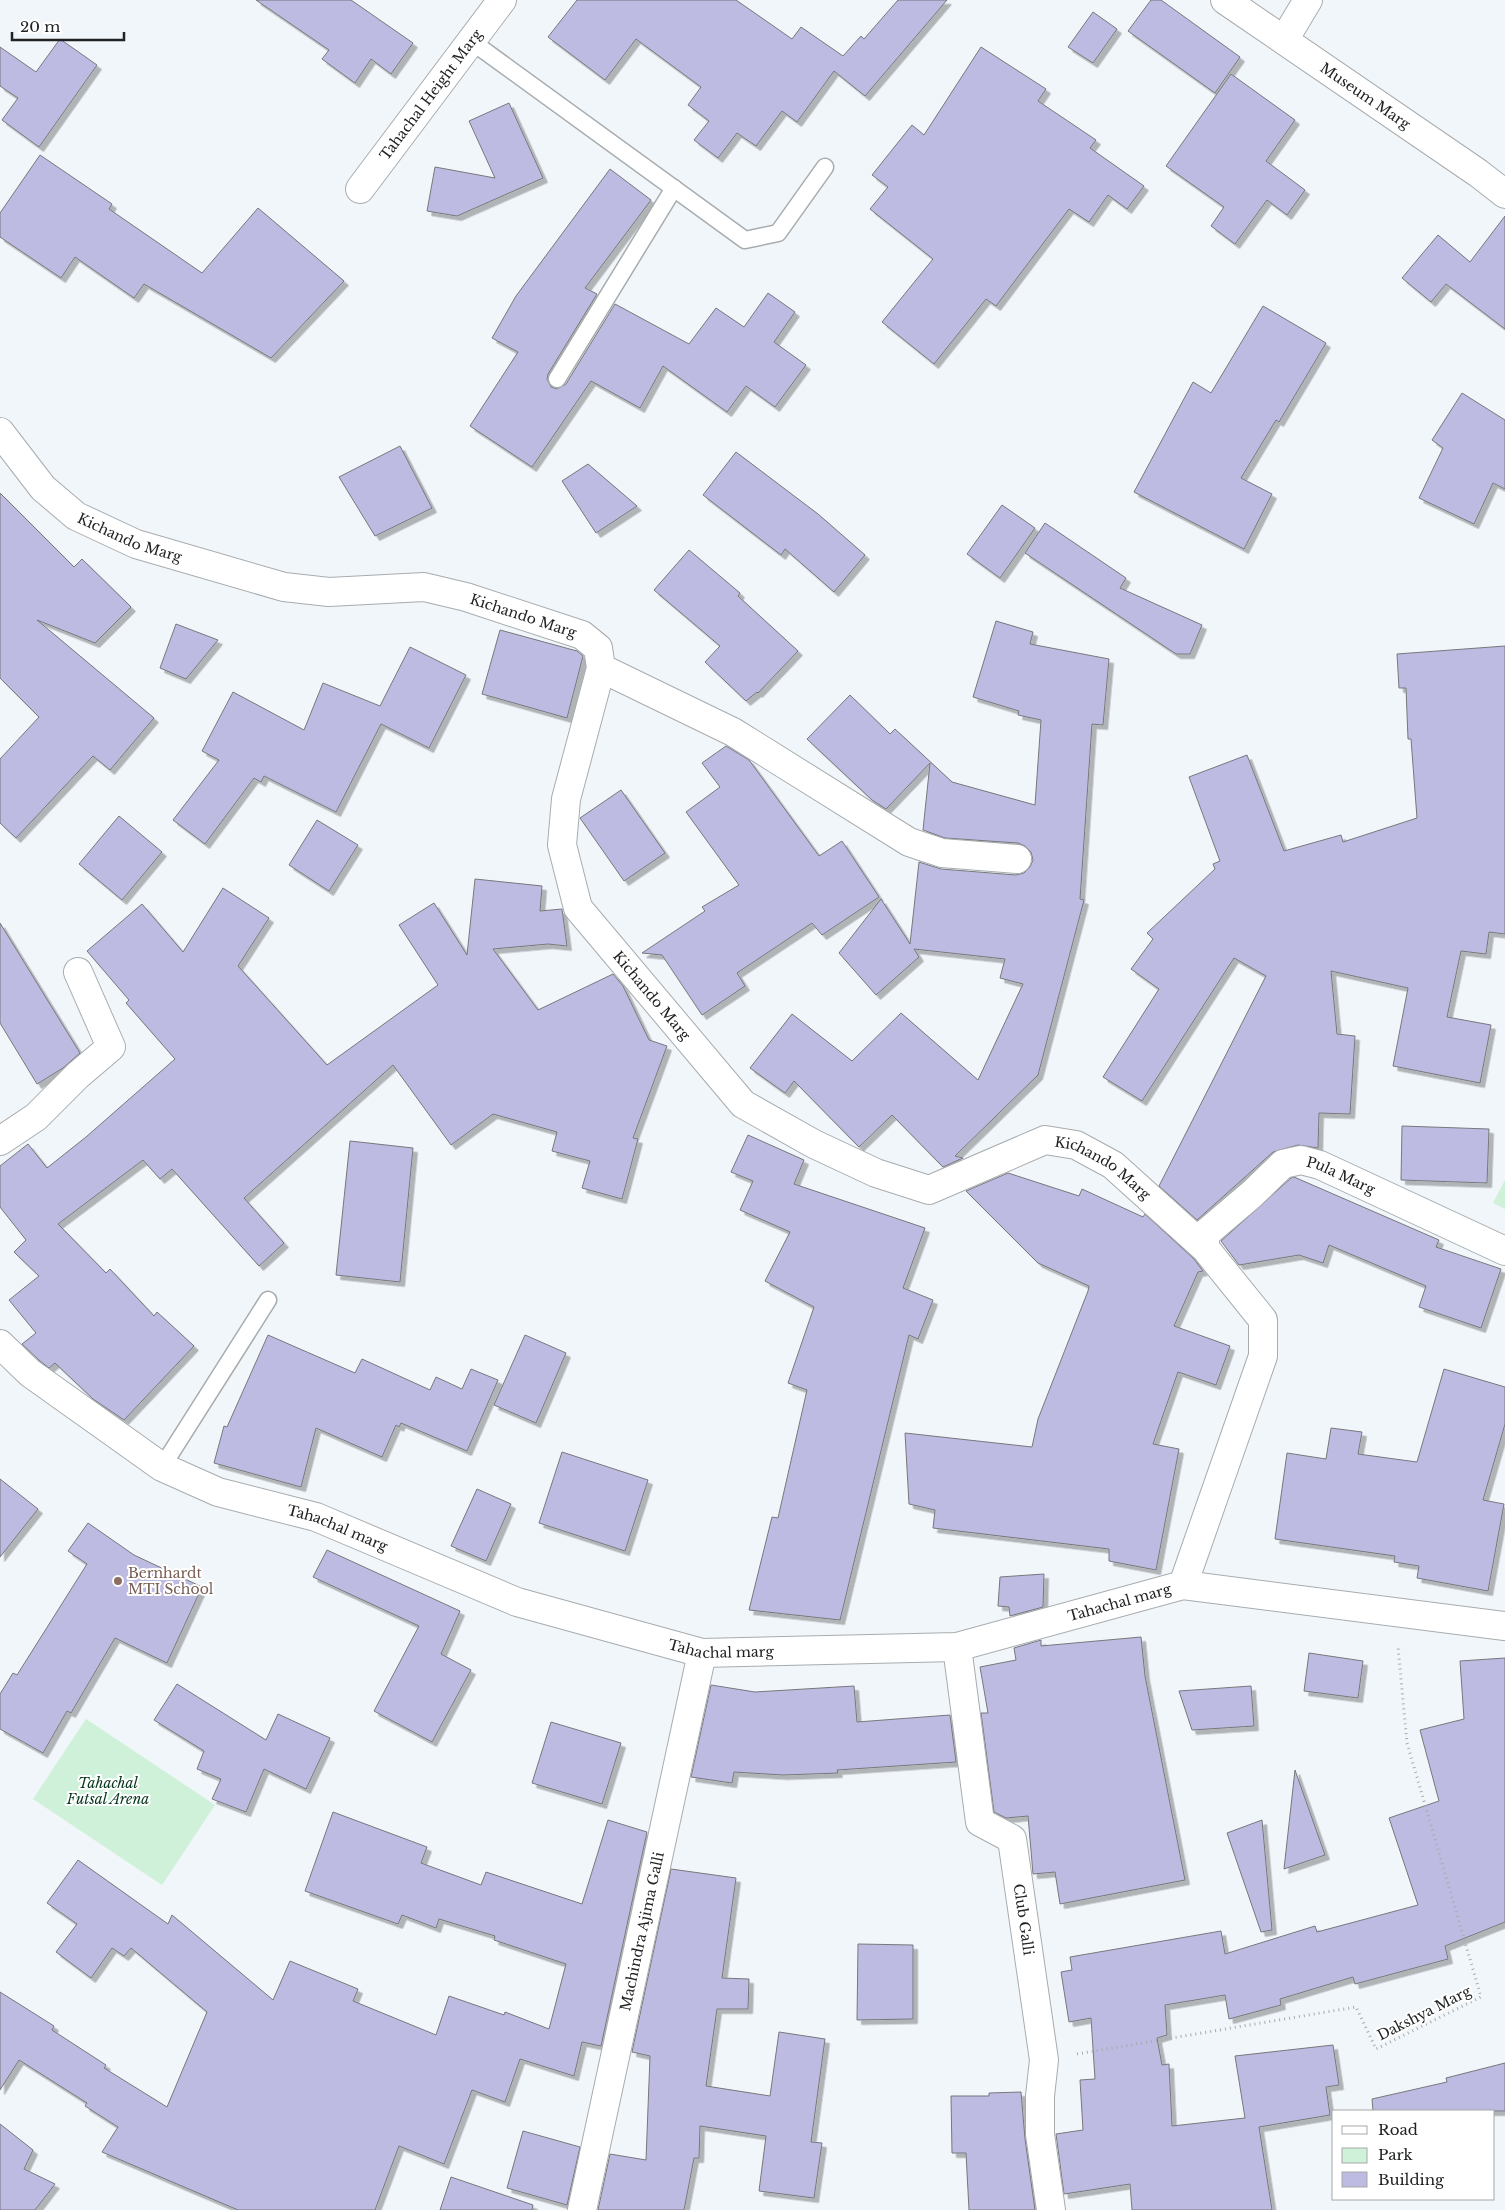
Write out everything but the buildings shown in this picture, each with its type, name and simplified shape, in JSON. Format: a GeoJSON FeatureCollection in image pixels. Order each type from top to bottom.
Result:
{"type":"FeatureCollection","features":[{"type":"Feature","properties":{"kind":"street","name":"Tahachal Height Marg"},"geometry":{"type":"LineString","coordinates":[[360,189],[502,0]]}},
{"type":"Feature","properties":{"kind":"street","name":"Museum Marg"},"geometry":{"type":"LineString","coordinates":[[1225,0],[1478,173],[1505,194]]}},
{"type":"Feature","properties":{"kind":"street"},"geometry":{"type":"LineString","coordinates":[[1284,40],[1308,0]]}},
{"type":"Feature","properties":{"kind":"street","name":"Kichando Marg"},"geometry":{"type":"LineString","coordinates":[[0,432],[43,488],[76,516],[136,544],[284,587],[329,592],[424,587],[466,597],[582,635],[598,648],[601,668],[566,799],[562,845],[578,908],[743,1104],[814,1144],[876,1173],[929,1190],[1045,1140],[1076,1144],[1113,1165],[1205,1248],[1264,1320],[1263,1356],[1183,1585]]}},
{"type":"Feature","properties":{"kind":"street"},"geometry":{"type":"LineString","coordinates":[[601,668],[733,732],[909,842],[942,853],[1017,859]]}},
{"type":"Feature","properties":{"kind":"street"},"geometry":{"type":"LineString","coordinates":[[0,1141],[36,1117],[78,1075],[112,1046],[78,972]]}},
{"type":"Feature","properties":{"kind":"street","name":"Pula Marg"},"geometry":{"type":"LineString","coordinates":[[1205,1248],[1205,1234],[1252,1194],[1283,1164],[1301,1160],[1320,1165],[1505,1251]]}},
{"type":"Feature","properties":{"kind":"street","name":"Tahachal marg"},"geometry":{"type":"LineString","coordinates":[[0,1344],[30,1373],[162,1467],[218,1492],[316,1517],[517,1602],[702,1652],[957,1647],[1183,1585],[1395,1614],[1505,1626]]}},
{"type":"Feature","properties":{"kind":"street","name":"Club Galli"},"geometry":{"type":"LineString","coordinates":[[957,1647],[980,1822],[1012,1839],[1044,2060],[1040,2096],[1040,2134],[1052,2210]]}},
{"type":"Feature","properties":{"kind":"street","name":"Machindra Ajima Galli"},"geometry":{"type":"LineString","coordinates":[[582,2210],[702,1652]]}},
{"type":"Feature","properties":{"kind":"lane"},"geometry":{"type":"LineString","coordinates":[[471,41],[745,240],[778,233],[826,167]]}},
{"type":"Feature","properties":{"kind":"lane"},"geometry":{"type":"LineString","coordinates":[[557,379],[674,188]]}},
{"type":"Feature","properties":{"kind":"lane"},"geometry":{"type":"LineString","coordinates":[[162,1467],[268,1300]]}},
{"type":"Feature","properties":{"kind":"path","name":"Dakshya Marg"},"geometry":{"type":"LineString","coordinates":[[1044,2060],[1356,2007],[1376,2049],[1482,1997],[1407,1743],[1395,1614]]}},
{"type":"Feature","properties":{"kind":"green space"},"geometry":{"type":"Polygon","coordinates":[[[1505,1180],[1505,1209],[1493,1203],[1505,1180]]]}},
{"type":"Feature","properties":{"kind":"green space","name":"Tahachal Futsal Arena"},"geometry":{"type":"Polygon","coordinates":[[[86,1719],[215,1805],[162,1885],[33,1799],[86,1719]]]}},
{"type":"Feature","properties":{"kind":"place","name":"Bernhardt MTI School"},"geometry":{"type":"Point","coordinates":[118,1581]}}]}
